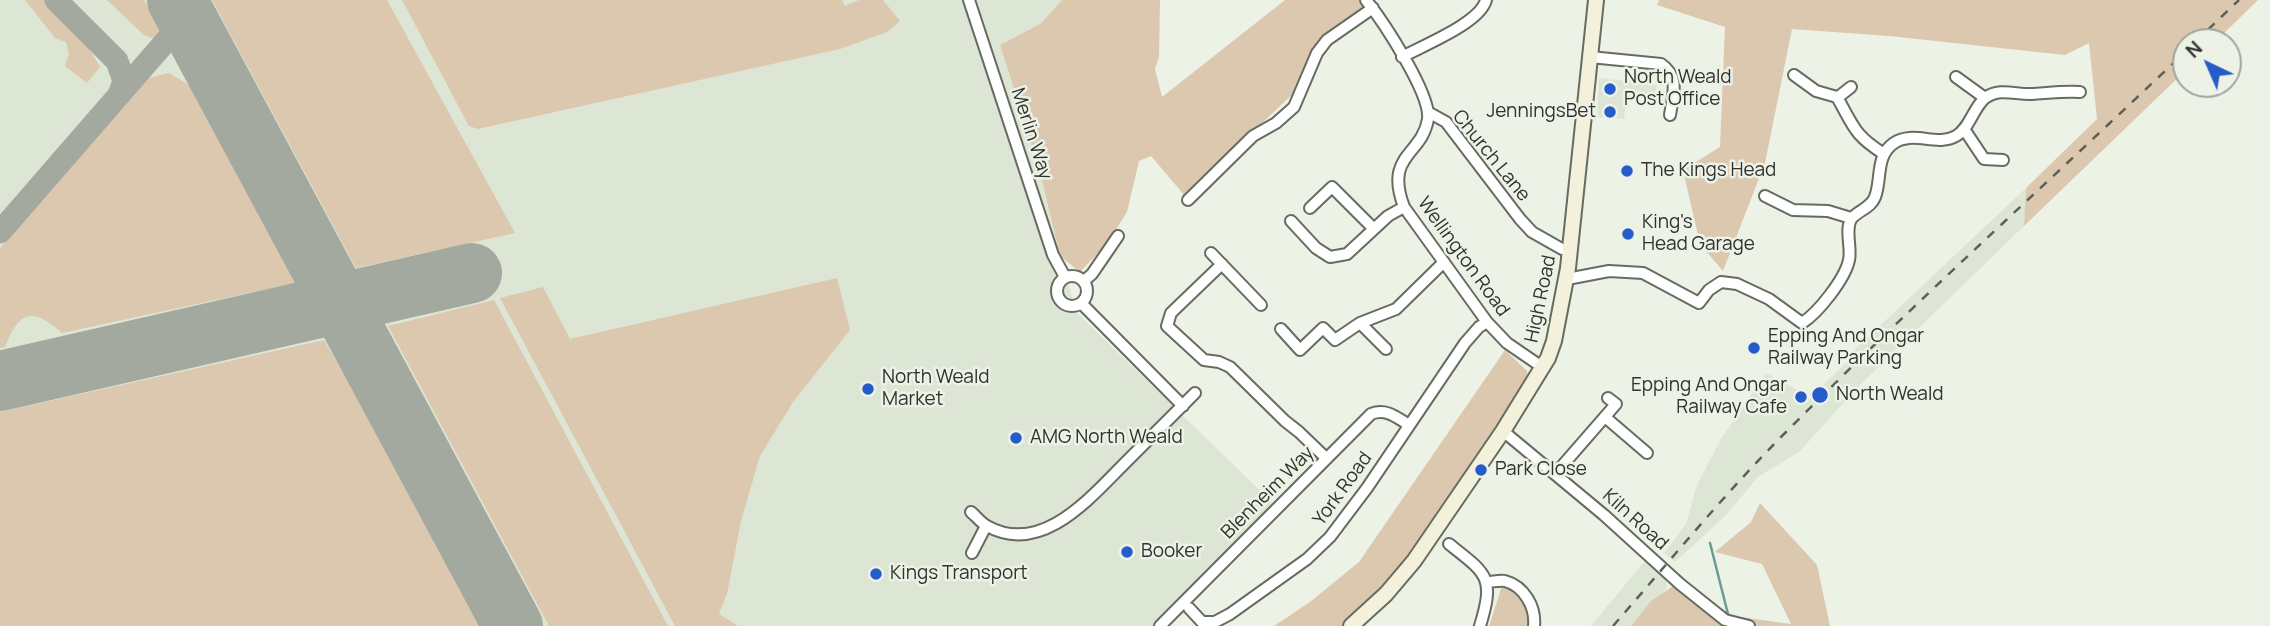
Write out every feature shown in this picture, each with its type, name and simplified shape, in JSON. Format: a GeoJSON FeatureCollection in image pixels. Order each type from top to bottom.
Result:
{"type":"FeatureCollection","features":[{"type":"Feature","properties":{"kind":"main road","name":"High Road"},"geometry":{"type":"LineString","coordinates":[[1351,626],[1386,594],[1414,561],[1503,430],[1542,367],[1554,341],[1567,279],[1577,204],[1596,0]]}},
{"type":"Feature","properties":{"kind":"street","name":"Merlin Way"},"geometry":{"type":"LineString","coordinates":[[969,0],[1053,255],[1065,277]]}},
{"type":"Feature","properties":{"kind":"street"},"geometry":{"type":"LineString","coordinates":[[1402,57],[1470,20],[1484,9],[1486,0]]}},
{"type":"Feature","properties":{"kind":"street"},"geometry":{"type":"LineString","coordinates":[[1188,200],[1253,136],[1276,123],[1294,107],[1317,53],[1326,40],[1370,4]]}},
{"type":"Feature","properties":{"kind":"street","name":"Church Lane"},"geometry":{"type":"LineString","coordinates":[[1370,4],[1390,33],[1424,97],[1428,112],[1446,122],[1532,232],[1562,249]]}},
{"type":"Feature","properties":{"kind":"street"},"geometry":{"type":"LineString","coordinates":[[1590,57],[1661,64],[1671,71],[1674,84],[1670,115]]}},
{"type":"Feature","properties":{"kind":"street"},"geometry":{"type":"LineString","coordinates":[[1794,75],[1816,91],[1837,98],[1851,126],[1862,140],[1884,155]]}},
{"type":"Feature","properties":{"kind":"street"},"geometry":{"type":"LineString","coordinates":[[1956,77],[1985,98]]}},
{"type":"Feature","properties":{"kind":"street"},"geometry":{"type":"LineString","coordinates":[[1837,98],[1852,87]]}},
{"type":"Feature","properties":{"kind":"street"},"geometry":{"type":"LineString","coordinates":[[1567,279],[1609,271],[1643,273],[1699,303],[1709,290],[1721,282],[1737,284],[1769,299],[1802,323],[1814,315],[1844,272],[1850,259],[1851,219],[1874,200],[1878,189],[1879,169],[1892,144],[1905,138],[1940,140],[1956,136],[1964,129],[1985,98],[1997,93],[2080,92]]}},
{"type":"Feature","properties":{"kind":"street","name":"Wellington Road"},"geometry":{"type":"LineString","coordinates":[[1428,112],[1424,131],[1402,161],[1398,191],[1404,207],[1487,322],[1507,343],[1542,367]]}},
{"type":"Feature","properties":{"kind":"street"},"geometry":{"type":"LineString","coordinates":[[1964,129],[1984,159],[2003,160]]}},
{"type":"Feature","properties":{"kind":"street"},"geometry":{"type":"LineString","coordinates":[[1310,208],[1332,187],[1374,229]]}},
{"type":"Feature","properties":{"kind":"street"},"geometry":{"type":"LineString","coordinates":[[1765,197],[1793,210],[1828,211],[1851,219]]}},
{"type":"Feature","properties":{"kind":"street"},"geometry":{"type":"LineString","coordinates":[[1291,221],[1316,247],[1330,257],[1347,254],[1374,229],[1404,207]]}},
{"type":"Feature","properties":{"kind":"street"},"geometry":{"type":"LineString","coordinates":[[1084,281],[1092,274],[1118,236]]}},
{"type":"Feature","properties":{"kind":"street"},"geometry":{"type":"LineString","coordinates":[[1212,253],[1261,305]]}},
{"type":"Feature","properties":{"kind":"street"},"geometry":{"type":"LineString","coordinates":[[1281,329],[1300,350],[1323,328],[1335,340],[1360,323],[1396,309],[1444,262]]}},
{"type":"Feature","properties":{"kind":"street"},"geometry":{"type":"LineString","coordinates":[[1222,264],[1171,313],[1167,326],[1204,360],[1230,367],[1326,458]]}},
{"type":"Feature","properties":{"kind":"street"},"geometry":{"type":"LineString","coordinates":[[1077,276],[1084,281],[1087,290],[1082,303],[1069,306],[1058,298],[1056,288],[1065,277],[1077,276]]}},
{"type":"Feature","properties":{"kind":"street"},"geometry":{"type":"LineString","coordinates":[[1082,303],[1182,406]]}},
{"type":"Feature","properties":{"kind":"street","name":"York Road"},"geometry":{"type":"LineString","coordinates":[[1189,608],[1202,622],[1215,622],[1307,559],[1330,537],[1465,343],[1487,322]]}},
{"type":"Feature","properties":{"kind":"street"},"geometry":{"type":"LineString","coordinates":[[1360,323],[1386,349]]}},
{"type":"Feature","properties":{"kind":"street"},"geometry":{"type":"LineString","coordinates":[[971,512],[986,526],[1020,534],[1047,529],[1077,510],[1195,393]]}},
{"type":"Feature","properties":{"kind":"street"},"geometry":{"type":"LineString","coordinates":[[1555,474],[1616,404],[1608,398]]}},
{"type":"Feature","properties":{"kind":"street","name":"Blenheim Way"},"geometry":{"type":"LineString","coordinates":[[1160,626],[1371,414],[1380,410],[1409,425]]}},
{"type":"Feature","properties":{"kind":"street"},"geometry":{"type":"LineString","coordinates":[[1605,417],[1647,453]]}},
{"type":"Feature","properties":{"kind":"street","name":"Kiln Road"},"geometry":{"type":"LineString","coordinates":[[1503,430],[1716,613],[1725,620],[1749,626]]}},
{"type":"Feature","properties":{"kind":"street"},"geometry":{"type":"LineString","coordinates":[[972,553],[986,526]]}},
{"type":"Feature","properties":{"kind":"street"},"geometry":{"type":"LineString","coordinates":[[1449,544],[1472,562],[1488,582],[1488,599],[1480,626]]}},
{"type":"Feature","properties":{"kind":"street"},"geometry":{"type":"LineString","coordinates":[[1488,582],[1505,581],[1525,593],[1531,607],[1534,626]]}},
{"type":"Feature","properties":{"kind":"shaded area"},"geometry":{"type":"Polygon","coordinates":[[[0,0],[1062,0],[1040,24],[1000,45],[1039,168],[1077,313],[1275,505],[1154,626],[0,626],[0,0]]]}},
{"type":"Feature","properties":{"kind":"shaded area"},"geometry":{"type":"Polygon","coordinates":[[[25,0],[45,0],[81,35],[100,67],[87,83],[65,66],[69,54],[66,42],[55,38],[25,0]]]}},
{"type":"Feature","properties":{"kind":"shaded area"},"geometry":{"type":"Polygon","coordinates":[[[107,0],[144,0],[161,29],[156,37],[144,35],[107,0]]]}},
{"type":"Feature","properties":{"kind":"shaded area"},"geometry":{"type":"Polygon","coordinates":[[[212,0],[387,0],[515,233],[356,268],[212,0]]]}},
{"type":"Feature","properties":{"kind":"shaded area"},"geometry":{"type":"Polygon","coordinates":[[[402,0],[842,0],[845,6],[859,0],[883,0],[900,21],[887,32],[840,49],[478,129],[469,126],[402,0]]]}},
{"type":"Feature","properties":{"kind":"shaded area"},"geometry":{"type":"Polygon","coordinates":[[[1062,0],[1160,0],[1159,57],[1155,69],[1162,97],[1285,0],[1359,0],[1363,8],[1313,47],[1298,89],[1185,196],[1151,156],[1139,161],[1127,212],[1109,241],[1080,272],[1060,256],[1039,168],[1000,45],[1040,24],[1062,0]]]}},
{"type":"Feature","properties":{"kind":"shaded area"},"geometry":{"type":"Polygon","coordinates":[[[1659,0],[2258,0],[2229,28],[2172,28],[2172,83],[2024,226],[2026,188],[2097,119],[2089,43],[2065,55],[1889,36],[1792,29],[1765,163],[1723,271],[1700,244],[1683,170],[1720,147],[1725,27],[1657,5],[1659,0]]]}},
{"type":"Feature","properties":{"kind":"shaded area"},"geometry":{"type":"Polygon","coordinates":[[[169,73],[189,85],[295,283],[62,333],[43,319],[28,316],[16,326],[5,347],[0,348],[0,248],[148,78],[169,73]]]}},
{"type":"Feature","properties":{"kind":"shaded area"},"geometry":{"type":"Polygon","coordinates":[[[1599,78],[1657,85],[1654,99],[1626,99],[1624,119],[1597,117],[1599,78]]]}},
{"type":"Feature","properties":{"kind":"shaded area"},"geometry":{"type":"Polygon","coordinates":[[[2026,188],[2024,226],[1858,387],[1799,452],[1758,477],[1725,516],[1675,562],[1664,553],[1686,524],[1697,485],[1721,439],[1766,373],[1809,399],[1816,392],[1818,394],[1825,387],[1824,384],[1848,361],[1852,352],[2026,188]]]}},
{"type":"Feature","properties":{"kind":"shaded area"},"geometry":{"type":"Polygon","coordinates":[[[837,278],[850,330],[793,402],[760,456],[741,521],[727,594],[719,614],[738,626],[675,626],[500,298],[543,287],[570,339],[837,278]]]}},
{"type":"Feature","properties":{"kind":"shaded area"},"geometry":{"type":"Polygon","coordinates":[[[494,300],[668,626],[549,626],[388,326],[494,300]]]}},
{"type":"Feature","properties":{"kind":"shaded area"},"geometry":{"type":"Polygon","coordinates":[[[324,340],[481,626],[0,626],[0,412],[324,340]]]}},
{"type":"Feature","properties":{"kind":"shaded area"},"geometry":{"type":"Polygon","coordinates":[[[1505,350],[1527,371],[1528,379],[1498,429],[1395,576],[1342,626],[1274,626],[1310,602],[1359,562],[1505,350]]]}},
{"type":"Feature","properties":{"kind":"shaded area"},"geometry":{"type":"Polygon","coordinates":[[[1760,503],[1817,565],[1830,626],[1631,626],[1651,601],[1682,580],[1732,616],[1791,624],[1762,564],[1715,552],[1751,522],[1760,503]]]}},
{"type":"Feature","properties":{"kind":"shaded area"},"geometry":{"type":"Polygon","coordinates":[[[1644,562],[1662,573],[1667,588],[1633,626],[1591,626],[1644,562]]]}},
{"type":"Feature","properties":{"kind":"shaded area"},"geometry":{"type":"Polygon","coordinates":[[[1505,585],[1522,597],[1528,612],[1529,626],[1489,626],[1502,586],[1505,585]]]}},
{"type":"Feature","properties":{"kind":"waterway"},"geometry":{"type":"LineString","coordinates":[[1710,543],[1729,618]]}},
{"type":"Feature","properties":{"kind":"taxiway"},"geometry":{"type":"LineString","coordinates":[[0,232],[119,95],[124,81],[117,61],[56,0]]}},
{"type":"Feature","properties":{"kind":"taxiway"},"geometry":{"type":"LineString","coordinates":[[119,95],[186,18]]}},
{"type":"Feature","properties":{"kind":"runway"},"geometry":{"type":"LineString","coordinates":[[177,0],[513,626]]}},
{"type":"Feature","properties":{"kind":"runway"},"geometry":{"type":"LineString","coordinates":[[0,381],[472,273]]}},
{"type":"Feature","properties":{"kind":"railway"},"geometry":{"type":"LineString","coordinates":[[2210,28],[2239,0]]}},
{"type":"Feature","properties":{"kind":"railway"},"geometry":{"type":"LineString","coordinates":[[1613,626],[1763,455],[1935,287],[2172,64]]}},
{"type":"Feature","properties":{"kind":"place","name":"North Weald Post Office"},"geometry":{"type":"Point","coordinates":[1610,89]}},
{"type":"Feature","properties":{"kind":"place","name":"JenningsBet"},"geometry":{"type":"Point","coordinates":[1610,112]}},
{"type":"Feature","properties":{"kind":"place","name":"The Kings Head"},"geometry":{"type":"Point","coordinates":[1627,171]}},
{"type":"Feature","properties":{"kind":"place","name":"King's Head Garage"},"geometry":{"type":"Point","coordinates":[1628,234]}},
{"type":"Feature","properties":{"kind":"place","name":"Epping And Ongar Railway Parking"},"geometry":{"type":"Point","coordinates":[1754,348]}},
{"type":"Feature","properties":{"kind":"place","name":"North Weald Market"},"geometry":{"type":"Point","coordinates":[868,389]}},
{"type":"Feature","properties":{"kind":"place","name":"North Weald"},"geometry":{"type":"Point","coordinates":[1820,395]}},
{"type":"Feature","properties":{"kind":"place","name":"Epping And Ongar Railway Cafe"},"geometry":{"type":"Point","coordinates":[1801,397]}},
{"type":"Feature","properties":{"kind":"place","name":"AMG North Weald"},"geometry":{"type":"Point","coordinates":[1016,438]}},
{"type":"Feature","properties":{"kind":"place","name":"Park Close"},"geometry":{"type":"Point","coordinates":[1481,470]}},
{"type":"Feature","properties":{"kind":"place","name":"Booker"},"geometry":{"type":"Point","coordinates":[1127,552]}},
{"type":"Feature","properties":{"kind":"place","name":"Kings Transport"},"geometry":{"type":"Point","coordinates":[876,574]}}]}
